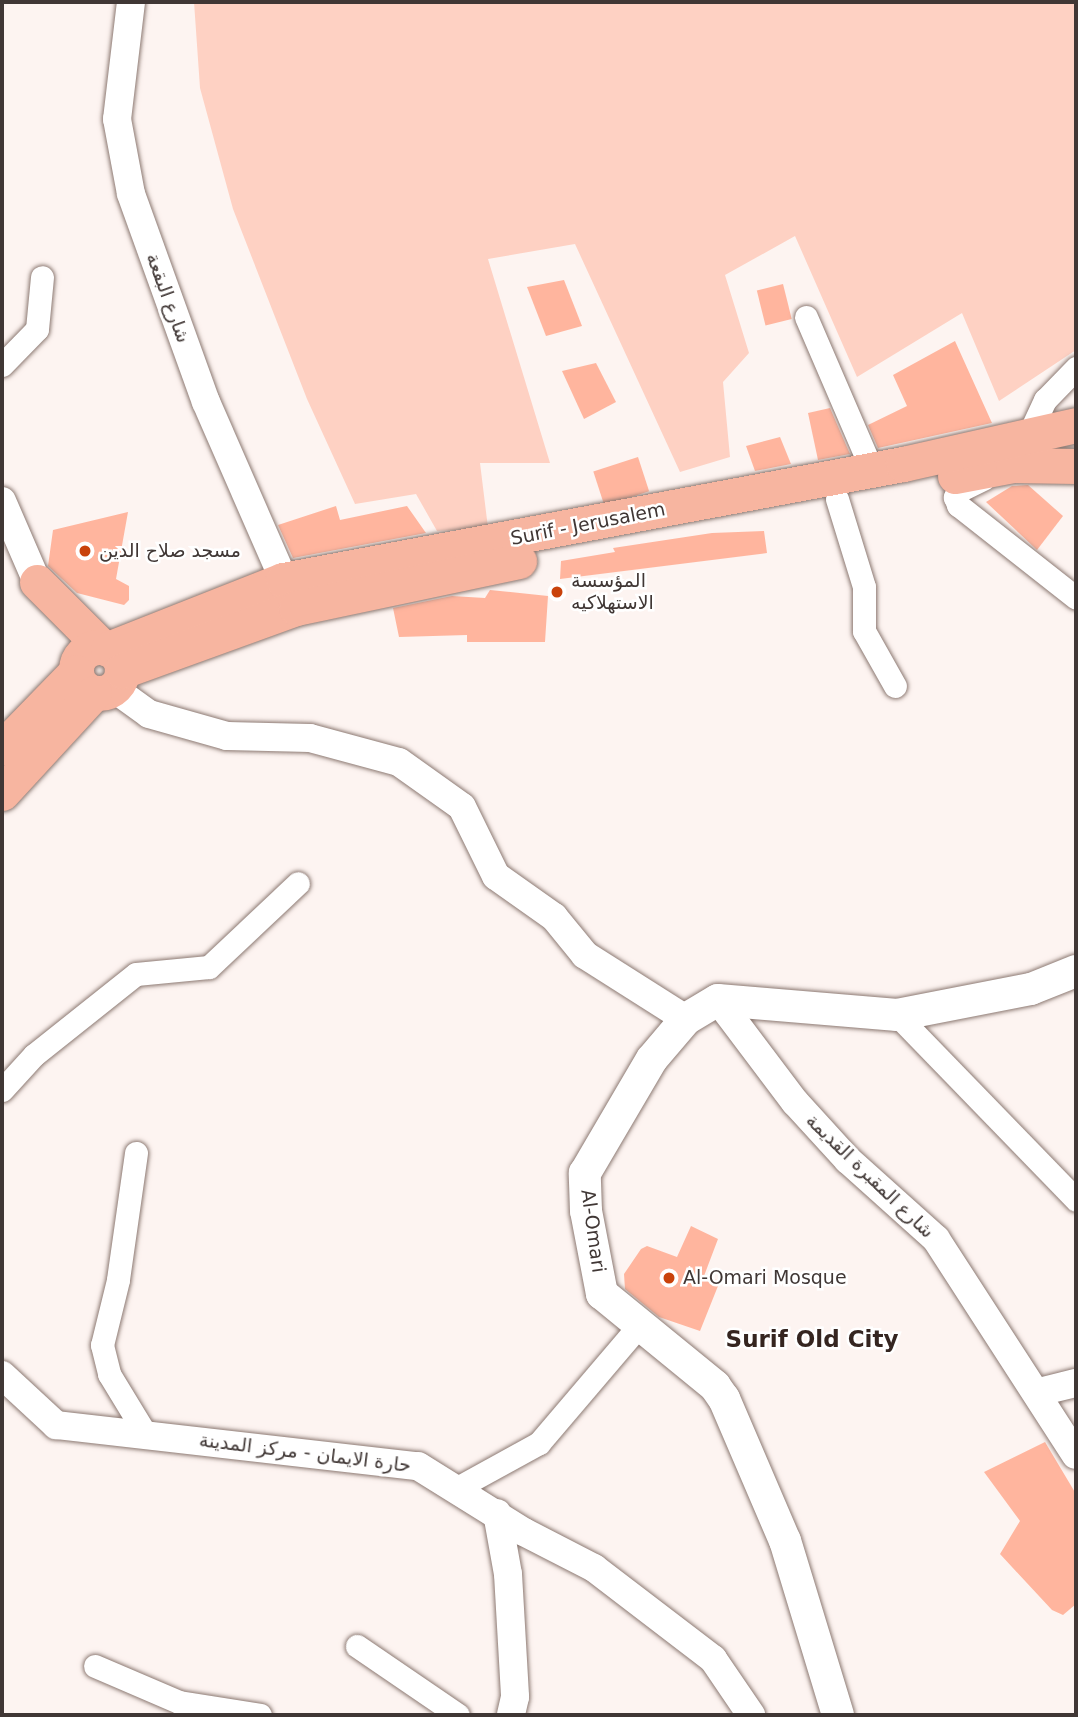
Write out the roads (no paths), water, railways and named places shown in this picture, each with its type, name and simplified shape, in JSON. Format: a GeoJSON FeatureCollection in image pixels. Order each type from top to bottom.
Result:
{"type":"FeatureCollection","features":[{"type":"Feature","properties":{"kind":"main road","name":"Surif - Jerusalem"},"geometry":{"type":"LineString","coordinates":[[289,594],[837,499],[1022,444],[1076,425]]}},
{"type":"Feature","properties":{"kind":"main road","name":"Surif - Jerusalem"},"geometry":{"type":"LineString","coordinates":[[99,669],[289,594],[872,470],[1022,444]]}},
{"type":"Feature","properties":{"kind":"main road"},"geometry":{"type":"LineString","coordinates":[[1022,444],[1017,445],[1021,453],[1063,465]]}},
{"type":"Feature","properties":{"kind":"main road"},"geometry":{"type":"LineString","coordinates":[[37,582],[99,669]]}},
{"type":"Feature","properties":{"kind":"main road"},"geometry":{"type":"LineString","coordinates":[[2,748],[99,669]]}},
{"type":"Feature","properties":{"kind":"main road"},"geometry":{"type":"LineString","coordinates":[[2,793],[99,669]]}},
{"type":"Feature","properties":{"kind":"main road"},"geometry":{"type":"LineString","coordinates":[[718,1000],[898,1015],[1031,989],[1076,971]]}},
{"type":"Feature","properties":{"kind":"main road","name":"Al-Omari"},"geometry":{"type":"LineString","coordinates":[[718,1000],[686,1019],[652,1059],[585,1173],[586,1210],[602,1294],[640,1322],[724,1399],[785,1541],[838,1715]]}},
{"type":"Feature","properties":{"kind":"street","name":"شارع البقعة"},"geometry":{"type":"LineString","coordinates":[[131,2],[117,119],[131,194],[206,402],[289,594]]}},
{"type":"Feature","properties":{"kind":"street"},"geometry":{"type":"LineString","coordinates":[[2,365],[37,329],[42,277]]}},
{"type":"Feature","properties":{"kind":"street"},"geometry":{"type":"LineString","coordinates":[[806,317],[872,470]]}},
{"type":"Feature","properties":{"kind":"street"},"geometry":{"type":"LineString","coordinates":[[1076,368],[1045,400],[1022,444],[960,490],[955,497],[958,505],[1076,597]]}},
{"type":"Feature","properties":{"kind":"street"},"geometry":{"type":"LineString","coordinates":[[837,499],[864,587],[864,631],[895,686]]}},
{"type":"Feature","properties":{"kind":"street"},"geometry":{"type":"LineString","coordinates":[[2,501],[37,582]]}},
{"type":"Feature","properties":{"kind":"street"},"geometry":{"type":"LineString","coordinates":[[99,669],[149,714],[228,736],[310,738],[399,762],[462,807],[496,876],[554,916],[585,955],[686,1019]]}},
{"type":"Feature","properties":{"kind":"street"},"geometry":{"type":"LineString","coordinates":[[2,1090],[34,1055],[136,974],[209,967],[298,883]]}},
{"type":"Feature","properties":{"kind":"street","name":"شارع المقبرة القديمة"},"geometry":{"type":"LineString","coordinates":[[718,1000],[795,1102],[848,1160],[936,1239],[1039,1392],[1076,1455]]}},
{"type":"Feature","properties":{"kind":"street"},"geometry":{"type":"LineString","coordinates":[[898,1015],[1076,1200]]}},
{"type":"Feature","properties":{"kind":"street"},"geometry":{"type":"LineString","coordinates":[[136,1153],[118,1280],[102,1345],[109,1374],[145,1433]]}},
{"type":"Feature","properties":{"kind":"street"},"geometry":{"type":"LineString","coordinates":[[459,1487],[539,1443],[640,1322]]}},
{"type":"Feature","properties":{"kind":"street","name":"حارة الايمان - مركز المدينة"},"geometry":{"type":"LineString","coordinates":[[2,1375],[56,1425],[418,1466],[459,1487],[497,1513],[594,1568],[713,1658],[751,1715]]}},
{"type":"Feature","properties":{"kind":"street"},"geometry":{"type":"LineString","coordinates":[[1039,1392],[1076,1383]]}},
{"type":"Feature","properties":{"kind":"street"},"geometry":{"type":"LineString","coordinates":[[497,1513],[508,1574],[515,1697],[511,1715]]}},
{"type":"Feature","properties":{"kind":"street"},"geometry":{"type":"LineString","coordinates":[[357,1646],[458,1715]]}},
{"type":"Feature","properties":{"kind":"street"},"geometry":{"type":"LineString","coordinates":[[95,1666],[179,1702],[260,1715]]}},
{"type":"Feature","properties":{"kind":"place","name":"مسجد صلاح الدين"},"geometry":{"type":"Point","coordinates":[85,551]}},
{"type":"Feature","properties":{"kind":"place","name":"المؤسسة الاستهلاكيه"},"geometry":{"type":"Point","coordinates":[557,592]}},
{"type":"Feature","properties":{"kind":"place","name":"Al-Omari Mosque"},"geometry":{"type":"Point","coordinates":[669,1278]}},
{"type":"Feature","properties":{"kind":"district","name":"Surif Old City"},"geometry":{"type":"Point","coordinates":[812,1339]}}]}
